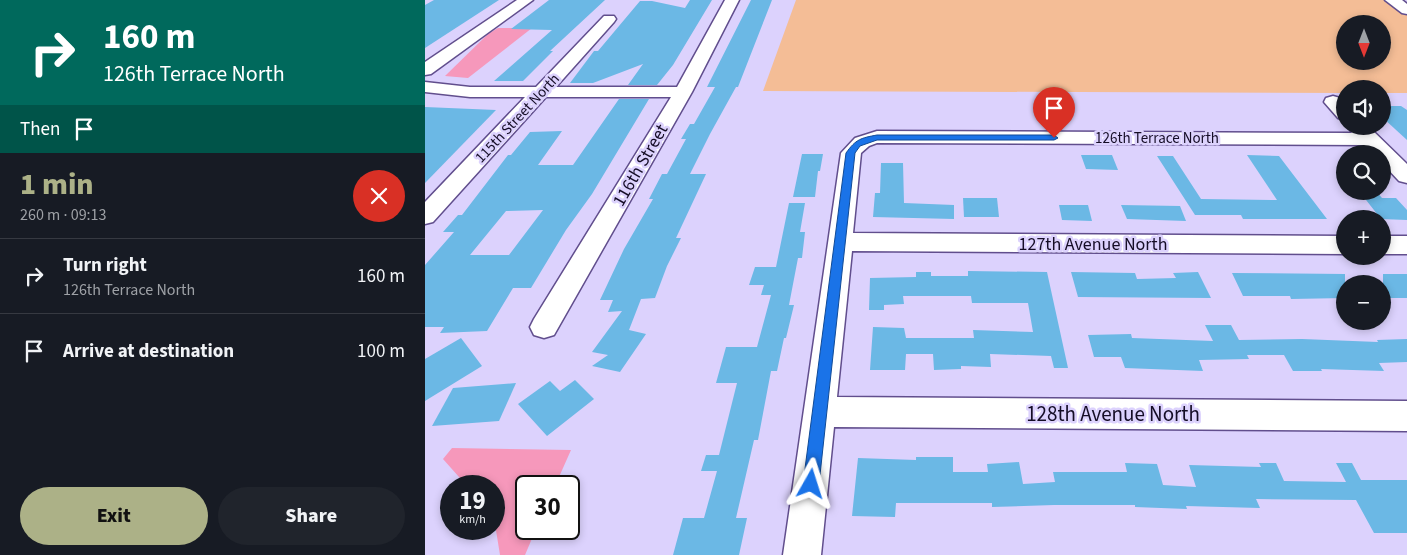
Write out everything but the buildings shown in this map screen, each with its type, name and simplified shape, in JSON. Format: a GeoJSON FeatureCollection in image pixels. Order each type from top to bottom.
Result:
{"type":"FeatureCollection","features":[{"type":"Feature","properties":{"kind":"street"},"geometry":{"type":"LineString","coordinates":[[425,70],[526,0]]}},
{"type":"Feature","properties":{"kind":"street","name":"116th Street"},"geometry":{"type":"LineString","coordinates":[[544,327],[683,92],[732,0]]}},
{"type":"Feature","properties":{"kind":"street"},"geometry":{"type":"LineString","coordinates":[[1392,0],[1407,10]]}},
{"type":"Feature","properties":{"kind":"street","name":"115th Street North"},"geometry":{"type":"LineString","coordinates":[[425,216],[609,19]]}},
{"type":"Feature","properties":{"kind":"street"},"geometry":{"type":"LineString","coordinates":[[425,87],[470,92],[683,92]]}},
{"type":"Feature","properties":{"kind":"street","name":"126th Terrace North"},"geometry":{"type":"LineString","coordinates":[[841,242],[851,153],[857,144],[877,137],[1336,132]]}},
{"type":"Feature","properties":{"kind":"street"},"geometry":{"type":"LineString","coordinates":[[1366,135],[1407,176]]}},
{"type":"Feature","properties":{"kind":"street"},"geometry":{"type":"LineString","coordinates":[[803,555],[841,242]]}},
{"type":"Feature","properties":{"kind":"street","name":"127th Avenue North"},"geometry":{"type":"LineString","coordinates":[[841,242],[1336,245]]}},
{"type":"Feature","properties":{"kind":"street"},"geometry":{"type":"LineString","coordinates":[[1391,245],[1407,246]]}},
{"type":"Feature","properties":{"kind":"street","name":"128th Avenue North"},"geometry":{"type":"LineString","coordinates":[[819,412],[1407,416]]}},
{"type":"Feature","properties":{"kind":"shaded area"},"geometry":{"type":"Polygon","coordinates":[[[796,0],[1387,0],[1407,13],[1407,93],[1391,93],[1391,80],[1336,80],[1336,93],[763,91],[796,0]]]}},
{"type":"Feature","properties":{"kind":"shaded area"},"geometry":{"type":"Polygon","coordinates":[[[498,28],[532,28],[468,78],[445,76],[488,34],[498,28]]]}},
{"type":"Feature","properties":{"kind":"shaded area"},"geometry":{"type":"Polygon","coordinates":[[[452,448],[571,450],[560,475],[515,475],[515,540],[531,540],[525,555],[500,555],[498,540],[505,540],[505,475],[457,475],[443,459],[452,448]]]}},
{"type":"Feature","properties":{"kind":"route"},"geometry":{"type":"LineString","coordinates":[[811,484],[851,153],[857,144],[877,137],[1054,138]]}}]}
